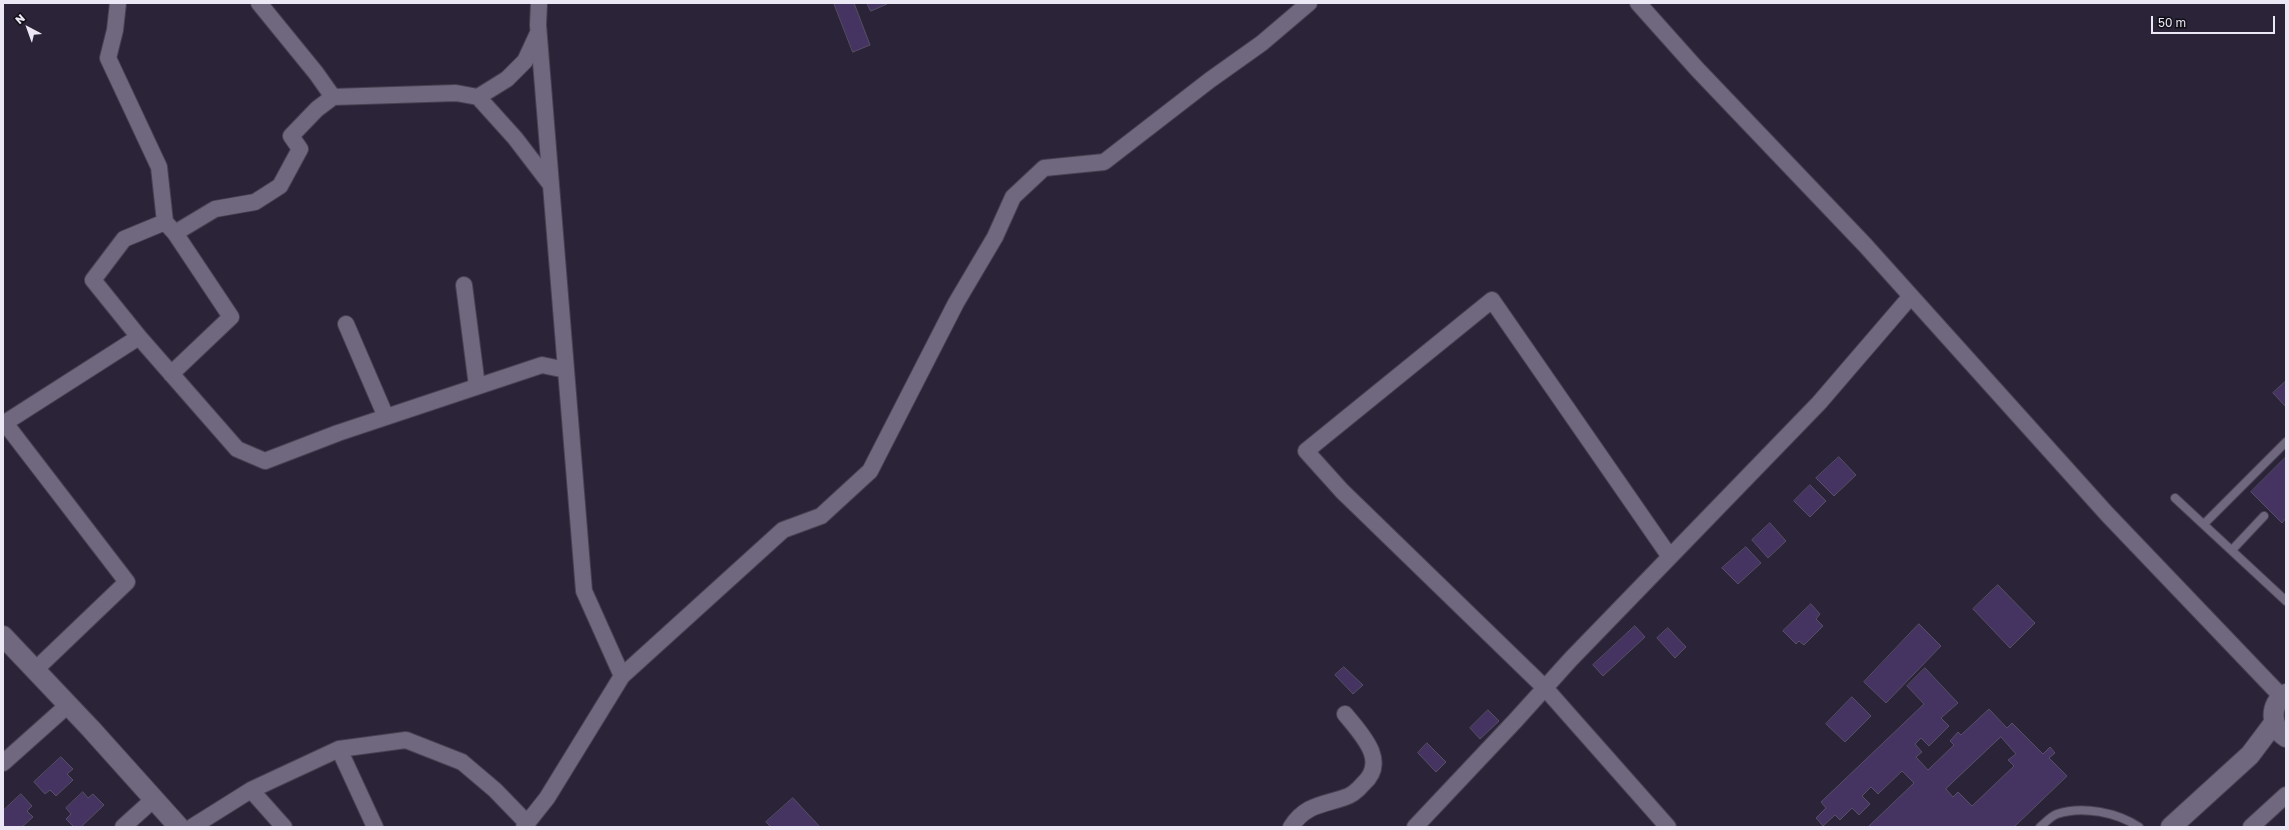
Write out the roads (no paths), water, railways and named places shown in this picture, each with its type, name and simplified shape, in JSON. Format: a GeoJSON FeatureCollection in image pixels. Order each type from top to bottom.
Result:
{"type":"FeatureCollection","features":[{"type":"Feature","properties":{"kind":"street"},"geometry":{"type":"LineString","coordinates":[[118,3],[115,30],[108,58],[159,167],[170,227],[231,317],[171,374]]}},
{"type":"Feature","properties":{"kind":"street"},"geometry":{"type":"LineString","coordinates":[[260,3],[316,72],[333,97]]}},
{"type":"Feature","properties":{"kind":"street"},"geometry":{"type":"LineString","coordinates":[[539,3],[538,31],[584,590],[622,676]]}},
{"type":"Feature","properties":{"kind":"street"},"geometry":{"type":"LineString","coordinates":[[192,827],[251,790],[339,749],[406,740],[462,762],[496,790],[526,825],[547,798],[622,676],[782,530],[821,516],[870,471],[956,303],[995,237],[1013,197],[1044,168],[1104,162],[1210,80],[1262,43],[1309,3]]}},
{"type":"Feature","properties":{"kind":"street"},"geometry":{"type":"LineString","coordinates":[[1638,3],[1697,69],[1865,245],[2107,514],[2284,696],[2274,708],[2280,730],[2250,755],[2171,827]]}},
{"type":"Feature","properties":{"kind":"street"},"geometry":{"type":"LineString","coordinates":[[478,97],[507,79],[525,61],[538,31]]}},
{"type":"Feature","properties":{"kind":"street"},"geometry":{"type":"LineString","coordinates":[[551,185],[515,138],[478,97],[456,92],[333,97],[317,109],[291,136],[300,150],[280,186],[255,202],[214,209],[170,227],[124,239],[93,280],[139,337],[237,449],[265,461],[386,417],[542,364],[566,370]]}},
{"type":"Feature","properties":{"kind":"street"},"geometry":{"type":"LineString","coordinates":[[464,285],[477,386]]}},
{"type":"Feature","properties":{"kind":"street"},"geometry":{"type":"LineString","coordinates":[[1415,827],[1545,688],[1819,403],[1911,296]]}},
{"type":"Feature","properties":{"kind":"street"},"geometry":{"type":"LineString","coordinates":[[1668,827],[1545,688],[1342,491],[1306,451],[1492,300],[1670,557]]}},
{"type":"Feature","properties":{"kind":"street"},"geometry":{"type":"LineString","coordinates":[[346,324],[386,417]]}},
{"type":"Feature","properties":{"kind":"street"},"geometry":{"type":"LineString","coordinates":[[35,670],[127,582],[4,423],[139,337]]}},
{"type":"Feature","properties":{"kind":"street"},"geometry":{"type":"LineString","coordinates":[[3,636],[179,827]]}},
{"type":"Feature","properties":{"kind":"street"},"geometry":{"type":"LineString","coordinates":[[3,763],[68,706]]}},
{"type":"Feature","properties":{"kind":"street"},"geometry":{"type":"LineString","coordinates":[[1292,827],[1296,820],[1311,808],[1344,798],[1356,791],[1367,781],[1373,771],[1374,756],[1366,741],[1345,714]]}},
{"type":"Feature","properties":{"kind":"street"},"geometry":{"type":"LineString","coordinates":[[2250,755],[2286,741]]}},
{"type":"Feature","properties":{"kind":"street"},"geometry":{"type":"LineString","coordinates":[[339,749],[376,827]]}},
{"type":"Feature","properties":{"kind":"street"},"geometry":{"type":"LineString","coordinates":[[251,790],[284,827]]}},
{"type":"Feature","properties":{"kind":"street"},"geometry":{"type":"LineString","coordinates":[[2251,827],[2286,794]]}},
{"type":"Feature","properties":{"kind":"street"},"geometry":{"type":"LineString","coordinates":[[123,827],[154,799]]}},
{"type":"Feature","properties":{"kind":"lane"},"geometry":{"type":"LineString","coordinates":[[2204,524],[2286,442]]}},
{"type":"Feature","properties":{"kind":"lane"},"geometry":{"type":"LineString","coordinates":[[2175,498],[2286,601]]}},
{"type":"Feature","properties":{"kind":"lane"},"geometry":{"type":"LineString","coordinates":[[2232,550],[2264,516]]}},
{"type":"Feature","properties":{"kind":"lane"},"geometry":{"type":"LineString","coordinates":[[2040,827],[2057,814],[2096,811],[2122,816],[2139,827]]}}]}
